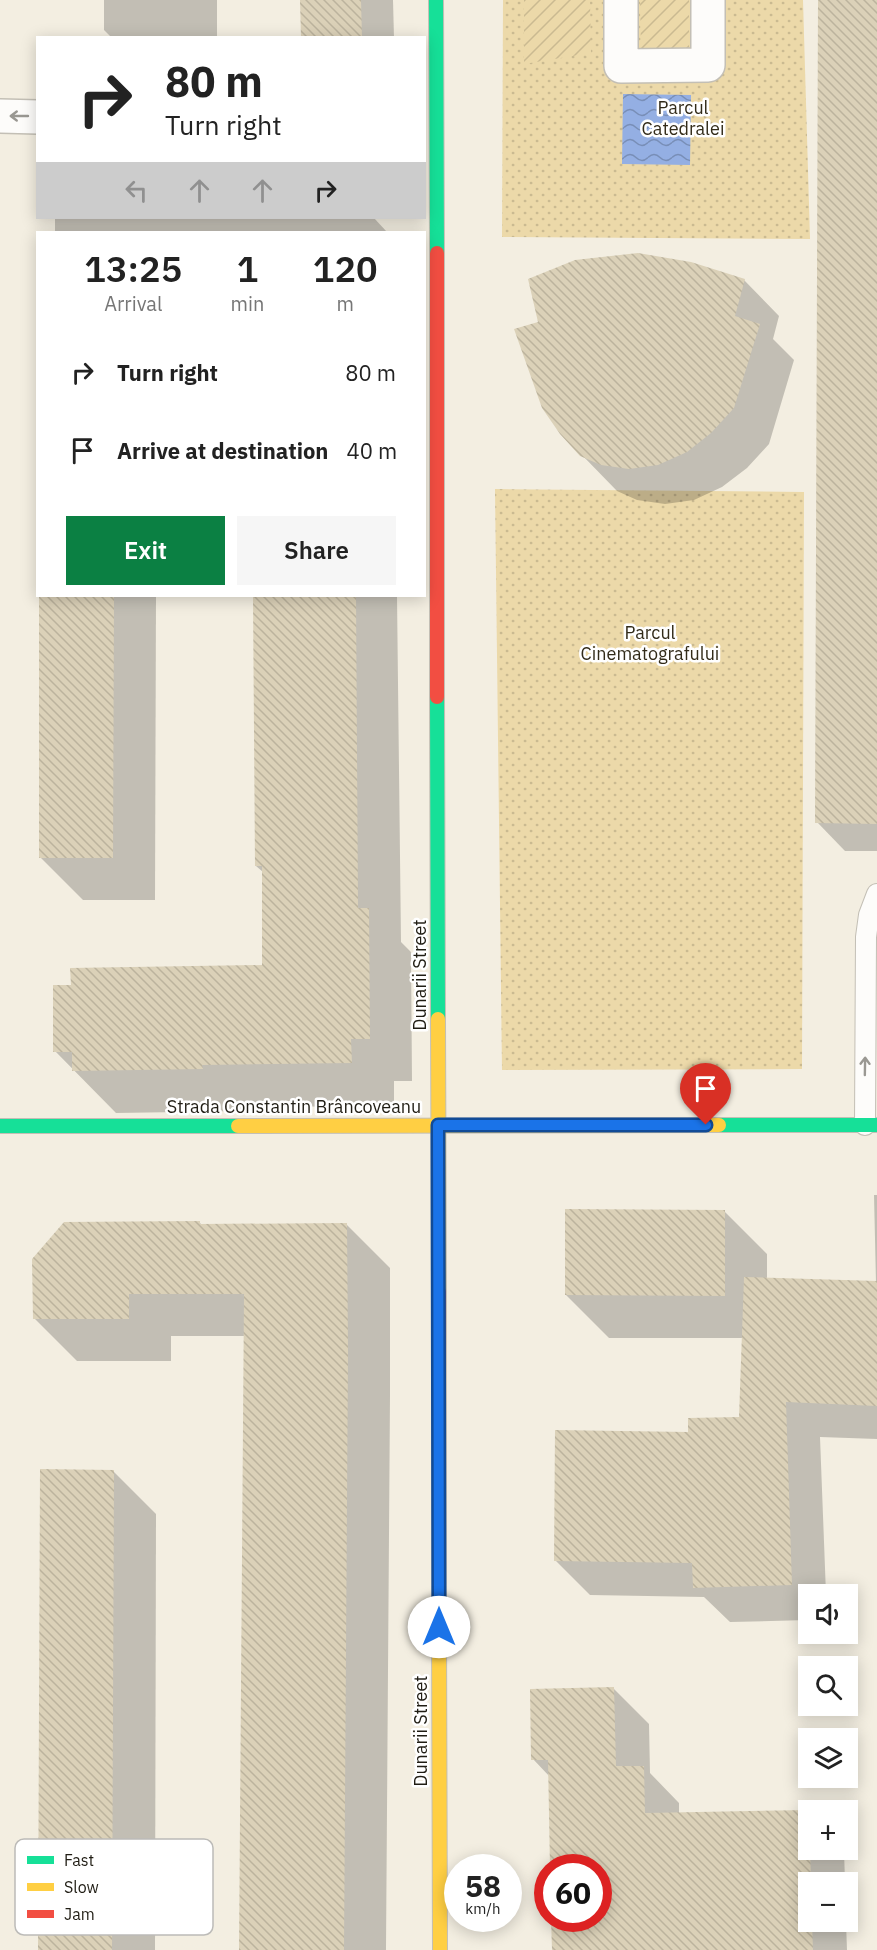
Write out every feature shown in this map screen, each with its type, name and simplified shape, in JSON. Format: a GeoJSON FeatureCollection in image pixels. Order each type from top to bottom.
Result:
{"type":"FeatureCollection","features":[{"type":"Feature","properties":{"kind":"main road","name":"Dunarii Street"},"geometry":{"type":"LineString","coordinates":[[436,0],[430,119],[438,1125],[440,1950]]}},
{"type":"Feature","properties":{"kind":"main road","name":"Strada Constantin Brâncoveanu"},"geometry":{"type":"LineString","coordinates":[[0,1126],[871,1125]]}},
{"type":"Feature","properties":{"kind":"street"},"geometry":{"type":"LineString","coordinates":[[621,0],[621,66],[708,65],[708,0]]}},
{"type":"Feature","properties":{"kind":"street"},"geometry":{"type":"LineString","coordinates":[[0,116],[36,117]]}},
{"type":"Feature","properties":{"kind":"lane"},"geometry":{"type":"LineString","coordinates":[[871,1125],[866,937],[869,915],[877,894]]}},
{"type":"Feature","properties":{"kind":"green space","name":"Parcul Catedralei"},"geometry":{"type":"Polygon","coordinates":[[[503,0],[803,0],[810,239],[502,237],[503,0]]]}},
{"type":"Feature","properties":{"kind":"green space"},"geometry":{"type":"Polygon","coordinates":[[[524,0],[590,0],[591,53],[524,64],[524,0]]]}},
{"type":"Feature","properties":{"kind":"green space"},"geometry":{"type":"Polygon","coordinates":[[[640,0],[689,0],[689,49],[641,49],[640,0]]]}},
{"type":"Feature","properties":{"kind":"green space","name":"Parcul Cinematografului"},"geometry":{"type":"Polygon","coordinates":[[[495,489],[804,492],[802,1069],[502,1070],[495,489]]]}},
{"type":"Feature","properties":{"kind":"water"},"geometry":{"type":"Polygon","coordinates":[[[623,94],[691,95],[690,165],[622,164],[623,94]]]}},
{"type":"Feature","properties":{"kind":"building"},"geometry":{"type":"Polygon","coordinates":[[[300,0],[361,0],[362,36],[301,36],[300,0]]]}},
{"type":"Feature","properties":{"kind":"building"},"geometry":{"type":"Polygon","coordinates":[[[818,0],[877,0],[877,824],[815,823],[818,0]]]}},
{"type":"Feature","properties":{"kind":"building"},"geometry":{"type":"Polygon","coordinates":[[[638,253],[691,262],[745,279],[735,316],[760,324],[734,408],[711,433],[687,452],[658,465],[629,469],[601,465],[580,456],[560,434],[542,408],[514,329],[538,322],[528,279],[575,260],[638,253]]]}},
{"type":"Feature","properties":{"kind":"building"},"geometry":{"type":"Polygon","coordinates":[[[39,597],[114,597],[113,858],[39,858],[39,597]]]}},
{"type":"Feature","properties":{"kind":"building"},"geometry":{"type":"Polygon","coordinates":[[[253,597],[356,597],[358,908],[369,908],[370,1039],[351,1039],[352,1063],[202,1065],[203,1069],[72,1071],[72,1052],[53,1052],[53,985],[71,985],[70,968],[262,965],[262,866],[255,866],[253,597]]]}},
{"type":"Feature","properties":{"kind":"building"},"geometry":{"type":"Polygon","coordinates":[[[565,1209],[725,1210],[725,1296],[565,1295],[565,1209]]]}},
{"type":"Feature","properties":{"kind":"building"},"geometry":{"type":"Polygon","coordinates":[[[200,1221],[200,1224],[347,1223],[344,1950],[239,1950],[244,1294],[129,1294],[129,1319],[33,1319],[32,1259],[64,1222],[200,1221]]]}},
{"type":"Feature","properties":{"kind":"building"},"geometry":{"type":"Polygon","coordinates":[[[744,1277],[877,1281],[877,1406],[786,1402],[792,1585],[693,1588],[692,1563],[554,1561],[555,1430],[688,1432],[688,1418],[739,1417],[744,1277]]]}},
{"type":"Feature","properties":{"kind":"building"},"geometry":{"type":"Polygon","coordinates":[[[40,1469],[114,1470],[112,1839],[38,1839],[40,1469]]]}},
{"type":"Feature","properties":{"kind":"building"},"geometry":{"type":"Polygon","coordinates":[[[614,1687],[616,1766],[644,1766],[645,1813],[798,1810],[798,1860],[810,1860],[811,1872],[798,1872],[798,1932],[812,1932],[813,1950],[552,1950],[551,1932],[612,1932],[612,1854],[550,1854],[548,1760],[531,1760],[530,1689],[614,1687]]]}},
{"type":"Feature","properties":{"kind":"building"},"geometry":{"type":"Polygon","coordinates":[[[38,1935],[112,1935],[112,1950],[38,1950],[38,1935]]]}},
{"type":"Feature","properties":{"kind":"traffic: fast"},"geometry":{"type":"LineString","coordinates":[[436,0],[437,253]]}},
{"type":"Feature","properties":{"kind":"traffic: fast"},"geometry":{"type":"LineString","coordinates":[[437,697],[438,1019]]}},
{"type":"Feature","properties":{"kind":"traffic: fast"},"geometry":{"type":"LineString","coordinates":[[719,1125],[877,1125]]}},
{"type":"Feature","properties":{"kind":"traffic: fast"},"geometry":{"type":"LineString","coordinates":[[0,1126],[238,1126]]}},
{"type":"Feature","properties":{"kind":"traffic: slow"},"geometry":{"type":"LineString","coordinates":[[438,1019],[439,1292]]}},
{"type":"Feature","properties":{"kind":"traffic: slow"},"geometry":{"type":"LineString","coordinates":[[238,1126],[719,1125]]}},
{"type":"Feature","properties":{"kind":"traffic: slow"},"geometry":{"type":"LineString","coordinates":[[439,1627],[440,1950]]}},
{"type":"Feature","properties":{"kind":"traffic: jam"},"geometry":{"type":"LineString","coordinates":[[437,253],[437,697]]}},
{"type":"Feature","properties":{"kind":"traffic: jam"},"geometry":{"type":"LineString","coordinates":[[439,1292],[439,1627]]}},
{"type":"Feature","properties":{"kind":"route"},"geometry":{"type":"LineString","coordinates":[[439,1627],[438,1125],[706,1125]]}}]}
